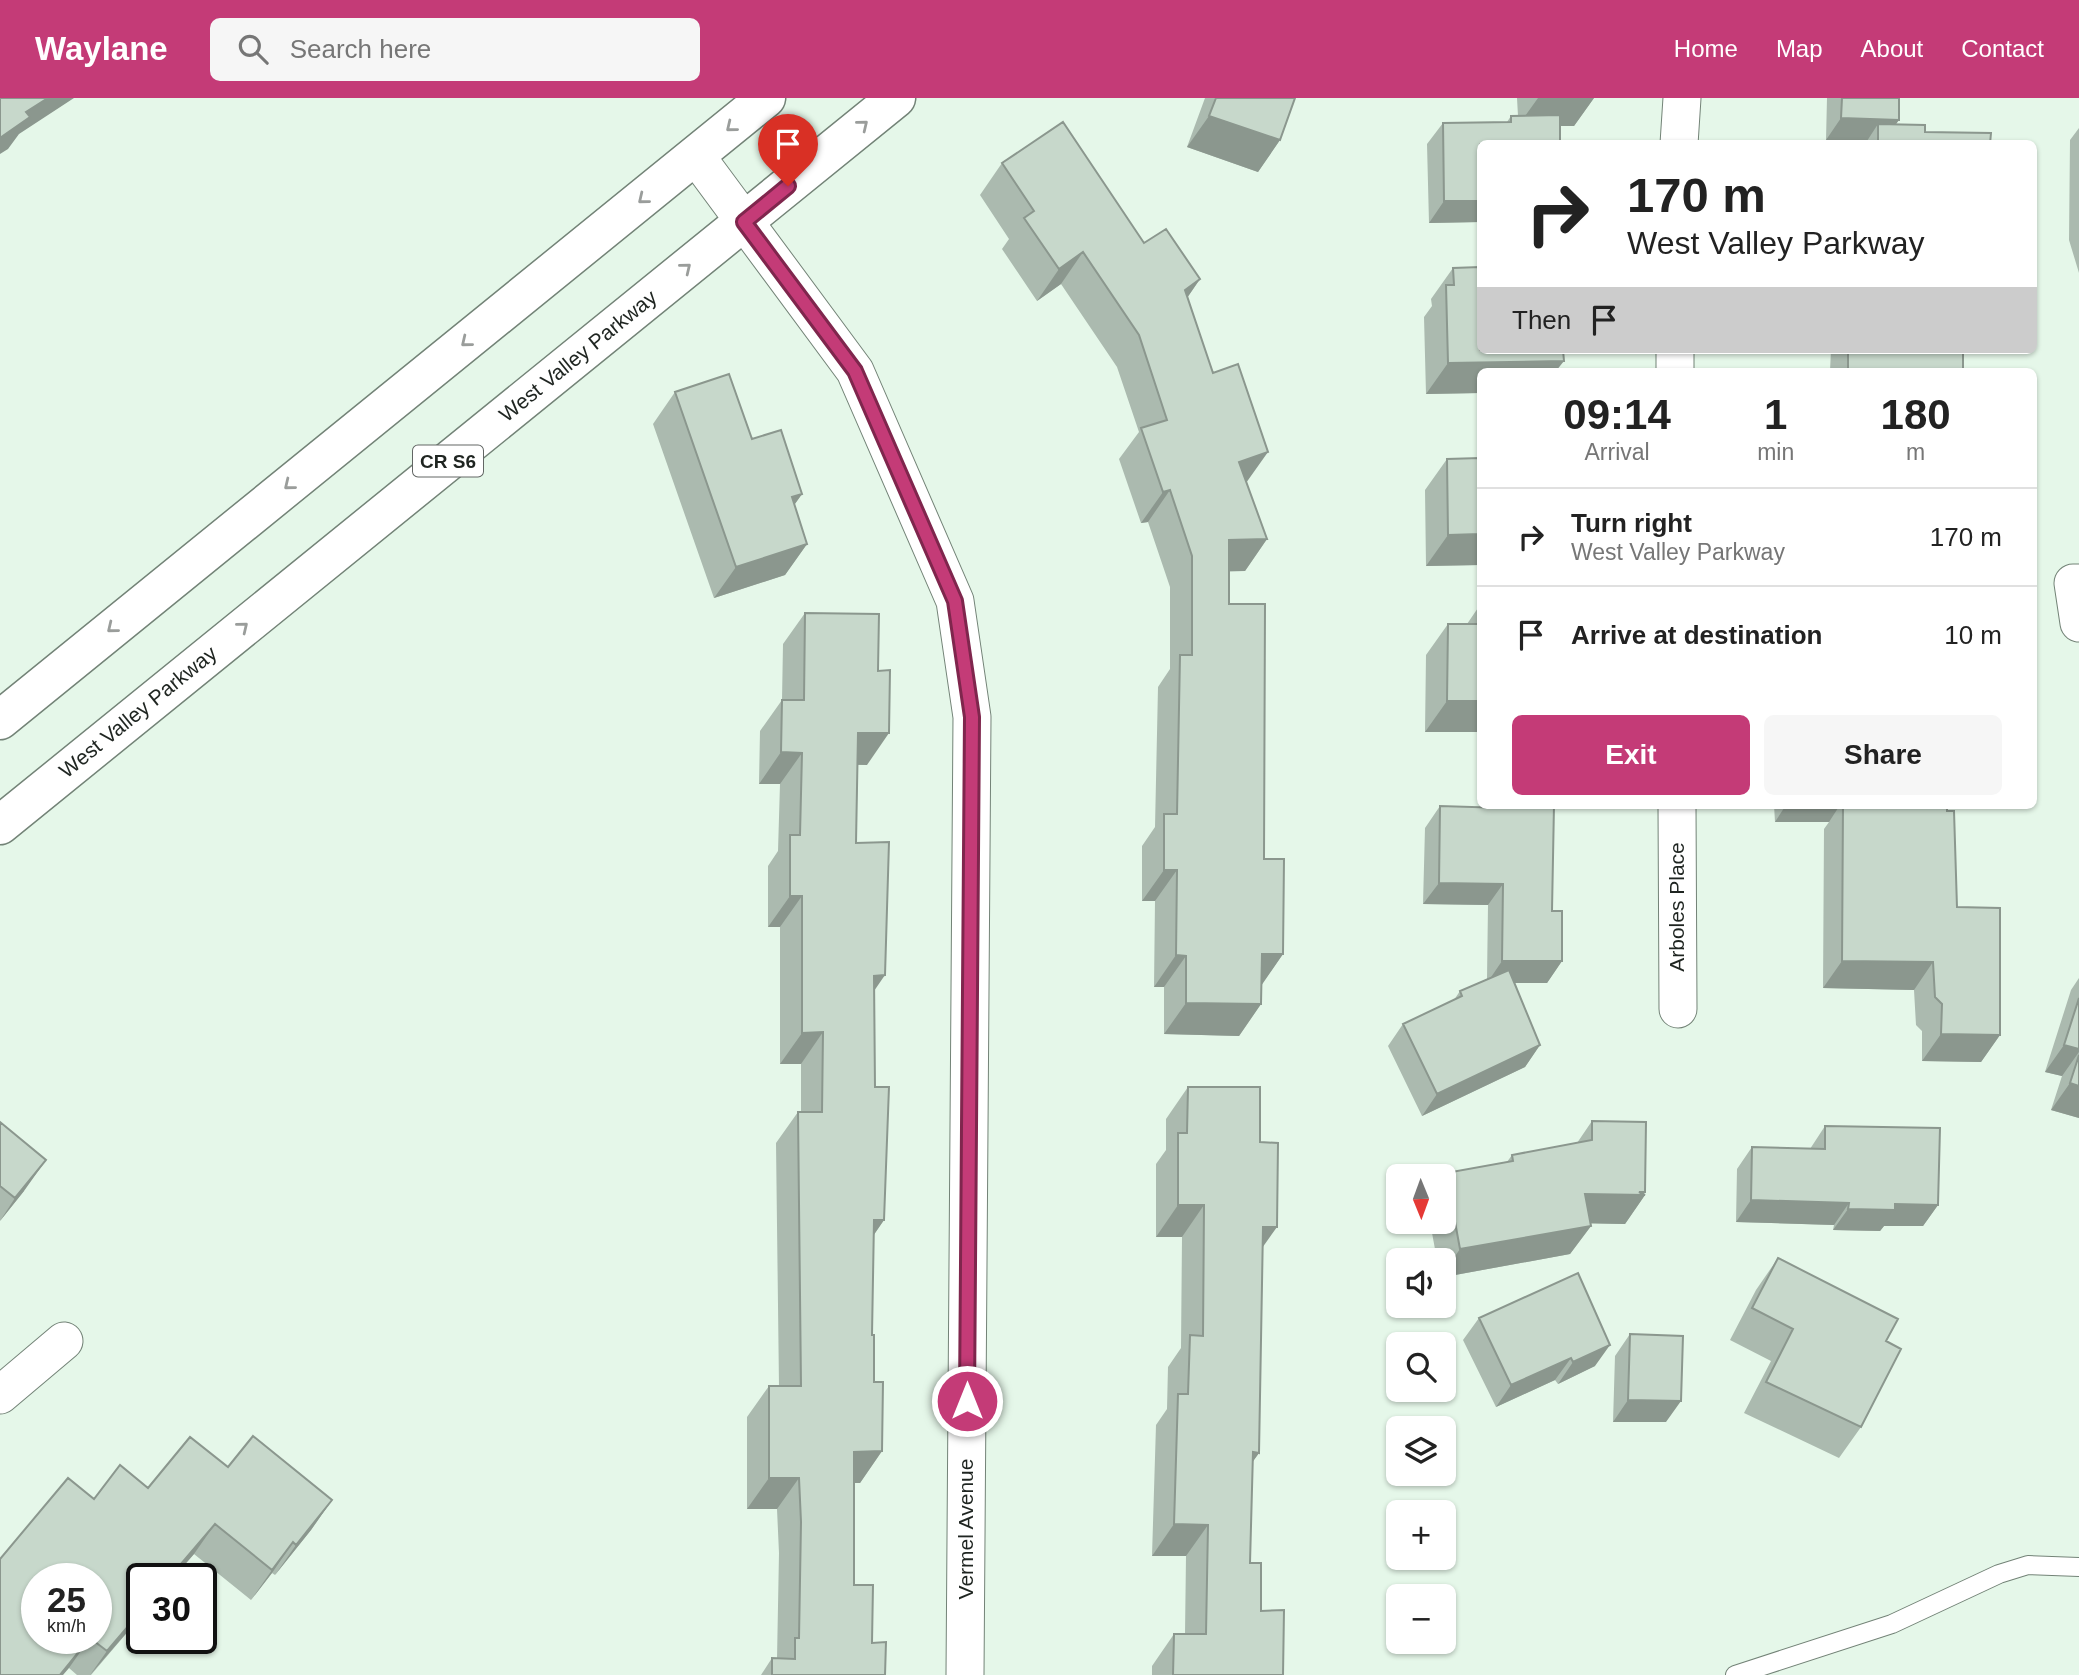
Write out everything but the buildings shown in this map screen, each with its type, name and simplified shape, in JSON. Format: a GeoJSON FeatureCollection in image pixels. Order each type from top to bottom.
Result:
{"type":"FeatureCollection","features":[{"type":"Feature","properties":{"kind":"main road"},"geometry":{"type":"LineString","coordinates":[[0,720],[766,98]]}},
{"type":"Feature","properties":{"kind":"main road","name":"West Valley Parkway"},"geometry":{"type":"LineString","coordinates":[[0,825],[896,98]]}},
{"type":"Feature","properties":{"kind":"street"},"geometry":{"type":"LineString","coordinates":[[1679,140],[1682,98]]}},
{"type":"Feature","properties":{"kind":"street","name":"Vermel Avenue"},"geometry":{"type":"LineString","coordinates":[[696,156],[855,371],[955,601],[972,717],[965,1675]]}},
{"type":"Feature","properties":{"kind":"street"},"geometry":{"type":"LineString","coordinates":[[2079,583],[2073,583],[2079,623]]}},
{"type":"Feature","properties":{"kind":"street","name":"Arboles Place"},"geometry":{"type":"LineString","coordinates":[[1677,809],[1678,1009]]}},
{"type":"Feature","properties":{"kind":"street"},"geometry":{"type":"LineString","coordinates":[[0,1395],[64,1341]]}},
{"type":"Feature","properties":{"kind":"lane"},"geometry":{"type":"LineString","coordinates":[[1735,1675],[1892,1624],[1999,1574],[2028,1565],[2079,1567]]}},
{"type":"Feature","properties":{"kind":"route"},"geometry":{"type":"LineString","coordinates":[[788,186],[744,222],[855,371],[955,601],[962,647],[972,717],[967,1401]]}}]}
